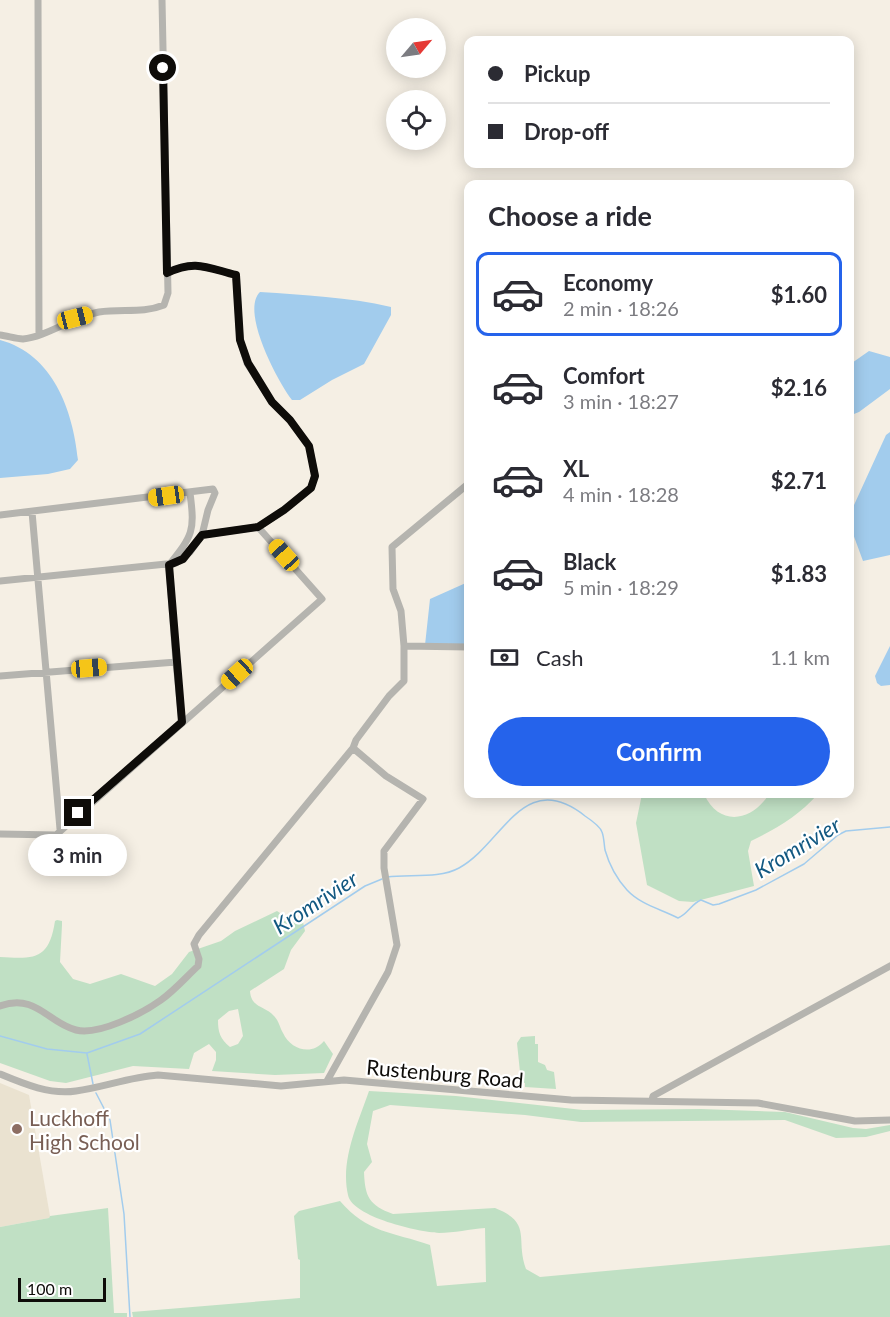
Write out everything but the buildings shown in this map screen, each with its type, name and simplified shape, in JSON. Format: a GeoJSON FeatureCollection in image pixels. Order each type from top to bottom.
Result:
{"type":"FeatureCollection","features":[{"type":"Feature","properties":{"kind":"street"},"geometry":{"type":"LineString","coordinates":[[38,0],[39,335]]}},
{"type":"Feature","properties":{"kind":"street"},"geometry":{"type":"LineString","coordinates":[[0,335],[26,339],[75,318],[102,311],[150,311],[164,305],[168,293],[162,0]]}},
{"type":"Feature","properties":{"kind":"street"},"geometry":{"type":"LineString","coordinates":[[167,273],[190,265],[206,266],[236,275],[240,340],[248,363],[272,402],[290,420],[309,446],[315,476],[311,488],[258,527],[202,535]]}},
{"type":"Feature","properties":{"kind":"street"},"geometry":{"type":"LineString","coordinates":[[0,1006],[21,1003],[32,1006],[78,1030],[111,1026],[160,1001],[198,966],[199,959],[194,944],[199,935],[353,747],[389,696],[404,681],[404,646],[400,611],[393,589],[392,547],[464,487]]}},
{"type":"Feature","properties":{"kind":"street"},"geometry":{"type":"LineString","coordinates":[[0,515],[213,489],[214,493],[202,535],[183,559],[169,565],[0,582]]}},
{"type":"Feature","properties":{"kind":"street"},"geometry":{"type":"LineString","coordinates":[[182,722],[169,565],[190,538],[193,520],[190,493]]}},
{"type":"Feature","properties":{"kind":"street"},"geometry":{"type":"LineString","coordinates":[[32,512],[60,829]]}},
{"type":"Feature","properties":{"kind":"street"},"geometry":{"type":"LineString","coordinates":[[0,834],[56,835],[60,829],[322,599],[258,527]]}},
{"type":"Feature","properties":{"kind":"street"},"geometry":{"type":"LineString","coordinates":[[404,646],[464,647]]}},
{"type":"Feature","properties":{"kind":"street"},"geometry":{"type":"LineString","coordinates":[[0,676],[176,662]]}},
{"type":"Feature","properties":{"kind":"street"},"geometry":{"type":"LineString","coordinates":[[327,1081],[388,972],[397,945],[383,859],[384,851],[423,800],[386,776],[353,747]]}},
{"type":"Feature","properties":{"kind":"street"},"geometry":{"type":"LineString","coordinates":[[652,1100],[653,1096],[890,966]]}},
{"type":"Feature","properties":{"kind":"street","name":"Rustenburg Road"},"geometry":{"type":"LineString","coordinates":[[0,1074],[37,1088],[57,1092],[75,1091],[141,1076],[158,1075],[281,1086],[327,1081],[420,1086],[571,1100],[758,1103],[855,1121],[890,1120]]}},
{"type":"Feature","properties":{"kind":"shaded area","name":"Luckhoff High School"},"geometry":{"type":"Polygon","coordinates":[[[0,1083],[29,1095],[50,1216],[0,1227],[0,1083]]]}},
{"type":"Feature","properties":{"kind":"green space"},"geometry":{"type":"Polygon","coordinates":[[[641,798],[706,798],[718,812],[736,817],[754,810],[766,798],[814,798],[787,821],[751,841],[748,851],[754,886],[693,902],[679,901],[647,885],[636,823],[641,798]]]}},
{"type":"Feature","properties":{"kind":"green space"},"geometry":{"type":"Polygon","coordinates":[[[277,911],[280,913],[281,921],[303,922],[305,931],[291,950],[284,969],[250,991],[253,1001],[274,1016],[291,1044],[308,1050],[319,1046],[324,1041],[333,1054],[324,1073],[275,1075],[212,1071],[216,1052],[209,1044],[194,1053],[189,1069],[133,1066],[66,1083],[50,1081],[0,1063],[0,957],[23,958],[38,954],[49,943],[55,921],[62,921],[60,962],[73,979],[90,984],[121,974],[155,986],[172,974],[189,952],[221,941],[235,931],[277,911]],[[238,1009],[229,1011],[218,1020],[220,1035],[230,1047],[238,1044],[243,1036],[238,1009]]]}},
{"type":"Feature","properties":{"kind":"green space"},"geometry":{"type":"Polygon","coordinates":[[[535,1036],[535,1044],[538,1044],[538,1062],[545,1065],[547,1070],[554,1072],[556,1089],[525,1087],[525,1083],[521,1082],[517,1043],[521,1037],[535,1036]]]}},
{"type":"Feature","properties":{"kind":"green space"},"geometry":{"type":"Polygon","coordinates":[[[369,1091],[456,1096],[583,1110],[701,1109],[785,1112],[853,1128],[866,1129],[890,1125],[890,1131],[866,1137],[836,1138],[785,1120],[581,1122],[525,1115],[390,1105],[373,1111],[367,1144],[372,1162],[364,1172],[367,1194],[370,1199],[378,1207],[393,1214],[495,1208],[507,1214],[519,1226],[526,1269],[540,1277],[890,1245],[890,1317],[133,1317],[132,1312],[300,1298],[300,1260],[298,1259],[294,1216],[299,1211],[340,1201],[350,1212],[371,1226],[430,1245],[437,1286],[486,1282],[485,1228],[439,1233],[417,1230],[373,1216],[352,1203],[348,1195],[346,1168],[355,1129],[369,1091]]]}},
{"type":"Feature","properties":{"kind":"green space"},"geometry":{"type":"Polygon","coordinates":[[[108,1208],[114,1313],[127,1313],[127,1317],[0,1317],[0,1227],[50,1216],[108,1208]]]}},
{"type":"Feature","properties":{"kind":"water"},"geometry":{"type":"Polygon","coordinates":[[[260,292],[359,301],[391,307],[391,315],[364,364],[300,400],[292,400],[270,363],[258,330],[255,301],[260,292]]]}},
{"type":"Feature","properties":{"kind":"water"},"geometry":{"type":"Polygon","coordinates":[[[0,340],[18,347],[34,358],[57,386],[71,422],[78,460],[70,469],[48,474],[0,478],[0,340]]]}},
{"type":"Feature","properties":{"kind":"water"},"geometry":{"type":"Polygon","coordinates":[[[869,351],[890,357],[890,389],[854,414],[854,362],[869,351]]]}},
{"type":"Feature","properties":{"kind":"water"},"geometry":{"type":"Polygon","coordinates":[[[890,432],[890,555],[863,561],[854,537],[854,505],[886,435],[890,432]]]}},
{"type":"Feature","properties":{"kind":"water"},"geometry":{"type":"Polygon","coordinates":[[[464,584],[464,645],[425,645],[430,599],[464,584]]]}},
{"type":"Feature","properties":{"kind":"water"},"geometry":{"type":"Polygon","coordinates":[[[890,646],[890,685],[881,686],[877,683],[875,676],[890,646]]]}},
{"type":"Feature","properties":{"kind":"waterway","name":"Kromrivier"},"geometry":{"type":"LineString","coordinates":[[387,877],[443,874],[459,868],[475,857],[515,815],[529,805],[545,800],[564,803],[595,823],[602,832],[611,866],[627,890],[645,903],[678,918],[701,900],[713,905],[719,904],[756,890],[804,864],[846,831],[890,827]]}},
{"type":"Feature","properties":{"kind":"waterway","name":"Kromrivier"},"geometry":{"type":"LineString","coordinates":[[0,1036],[47,1049],[87,1053],[140,1034],[365,886],[382,879]]}},
{"type":"Feature","properties":{"kind":"waterway"},"geometry":{"type":"LineString","coordinates":[[87,1054],[93,1084]]}},
{"type":"Feature","properties":{"kind":"waterway"},"geometry":{"type":"LineString","coordinates":[[96,1093],[110,1120],[124,1214],[130,1317]]}},
{"type":"Feature","properties":{"kind":"place","name":"Luckhoff High School"},"geometry":{"type":"Point","coordinates":[17,1129]}},
{"type":"Feature","properties":{"kind":"route"},"geometry":{"type":"LineString","coordinates":[[78,813],[182,722],[169,565],[183,559],[202,535],[258,527],[311,488],[315,476],[309,446],[290,420],[272,402],[248,363],[237,322],[236,275],[206,266],[190,265],[167,273],[163,68]]}}]}
